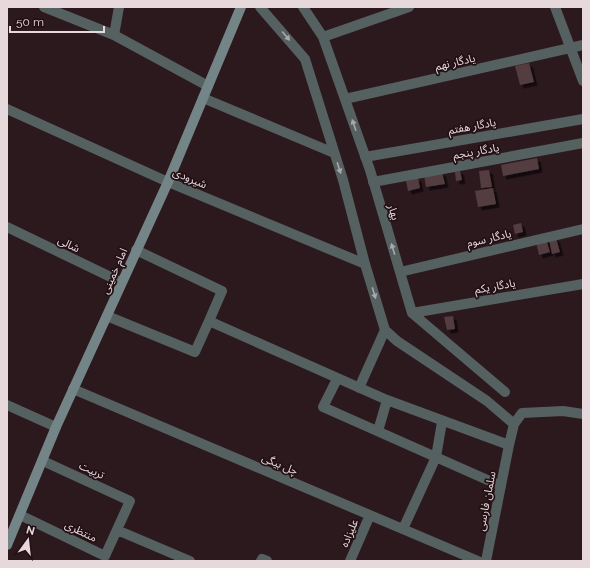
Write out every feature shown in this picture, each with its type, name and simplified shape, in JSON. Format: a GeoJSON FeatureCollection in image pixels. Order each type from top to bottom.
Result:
{"type":"FeatureCollection","features":[{"type":"Feature","properties":{"kind":"street"},"geometry":{"type":"LineString","coordinates":[[44,7],[114,35],[208,86]]}},
{"type":"Feature","properties":{"kind":"street"},"geometry":{"type":"LineString","coordinates":[[114,35],[119,7]]}},
{"type":"Feature","properties":{"kind":"street","name":"امام خمینی"},"geometry":{"type":"LineString","coordinates":[[8,539],[20,515],[73,388],[108,316],[121,282],[168,182],[241,7]]}},
{"type":"Feature","properties":{"kind":"street"},"geometry":{"type":"LineString","coordinates":[[260,7],[304,59],[334,153],[385,330],[397,341],[487,401],[514,424],[522,412],[563,411],[583,414]]}},
{"type":"Feature","properties":{"kind":"street","name":"بهار"},"geometry":{"type":"LineString","coordinates":[[304,7],[323,37],[345,99],[373,182],[412,313]]}},
{"type":"Feature","properties":{"kind":"street"},"geometry":{"type":"LineString","coordinates":[[323,37],[409,7]]}},
{"type":"Feature","properties":{"kind":"street"},"geometry":{"type":"LineString","coordinates":[[555,7],[583,81]]}},
{"type":"Feature","properties":{"kind":"street","name":"یادگار نهم"},"geometry":{"type":"LineString","coordinates":[[345,99],[583,45]]}},
{"type":"Feature","properties":{"kind":"street"},"geometry":{"type":"LineString","coordinates":[[203,98],[334,153]]}},
{"type":"Feature","properties":{"kind":"street","name":"شیرودی"},"geometry":{"type":"LineString","coordinates":[[7,109],[168,182],[365,264]]}},
{"type":"Feature","properties":{"kind":"street","name":"یادگار هفتم"},"geometry":{"type":"LineString","coordinates":[[365,157],[583,119]]}},
{"type":"Feature","properties":{"kind":"street","name":"یادگار پنجم"},"geometry":{"type":"LineString","coordinates":[[373,182],[583,143]]}},
{"type":"Feature","properties":{"kind":"street","name":"شالی"},"geometry":{"type":"LineString","coordinates":[[7,228],[121,282]]}},
{"type":"Feature","properties":{"kind":"street","name":"یادگار سوم"},"geometry":{"type":"LineString","coordinates":[[400,272],[583,229]]}},
{"type":"Feature","properties":{"kind":"street"},"geometry":{"type":"LineString","coordinates":[[108,316],[195,352],[209,321],[222,290],[136,250]]}},
{"type":"Feature","properties":{"kind":"street","name":"یادگار یکم"},"geometry":{"type":"LineString","coordinates":[[412,313],[583,284]]}},
{"type":"Feature","properties":{"kind":"street"},"geometry":{"type":"LineString","coordinates":[[412,313],[505,392]]}},
{"type":"Feature","properties":{"kind":"street"},"geometry":{"type":"LineString","coordinates":[[209,321],[387,400],[442,422],[509,445]]}},
{"type":"Feature","properties":{"kind":"street"},"geometry":{"type":"LineString","coordinates":[[359,388],[385,330]]}},
{"type":"Feature","properties":{"kind":"street"},"geometry":{"type":"LineString","coordinates":[[337,379],[323,407],[501,486]]}},
{"type":"Feature","properties":{"kind":"street","name":"چل بیگی"},"geometry":{"type":"LineString","coordinates":[[73,388],[478,561]]}},
{"type":"Feature","properties":{"kind":"street"},"geometry":{"type":"LineString","coordinates":[[378,431],[387,400]]}},
{"type":"Feature","properties":{"kind":"street"},"geometry":{"type":"LineString","coordinates":[[7,404],[56,427]]}},
{"type":"Feature","properties":{"kind":"street"},"geometry":{"type":"LineString","coordinates":[[403,529],[436,457],[442,422]]}},
{"type":"Feature","properties":{"kind":"street","name":"سلمان فارسی"},"geometry":{"type":"LineString","coordinates":[[486,561],[514,424]]}},
{"type":"Feature","properties":{"kind":"street","name":"تربیت"},"geometry":{"type":"LineString","coordinates":[[43,460],[130,501]]}},
{"type":"Feature","properties":{"kind":"street","name":"منتظری"},"geometry":{"type":"LineString","coordinates":[[20,515],[105,556],[130,501]]}},
{"type":"Feature","properties":{"kind":"street","name":"علیزاده"},"geometry":{"type":"LineString","coordinates":[[350,561],[370,515]]}},
{"type":"Feature","properties":{"kind":"street"},"geometry":{"type":"LineString","coordinates":[[117,530],[190,561]]}},
{"type":"Feature","properties":{"kind":"street"},"geometry":{"type":"LineString","coordinates":[[261,561],[262,559],[267,561]]}},
{"type":"Feature","properties":{"kind":"building"},"geometry":{"type":"Polygon","coordinates":[[[529,63],[534,82],[520,85],[515,66],[529,63]]]}},
{"type":"Feature","properties":{"kind":"building"},"geometry":{"type":"Polygon","coordinates":[[[537,158],[539,169],[503,176],[501,165],[537,158]]]}},
{"type":"Feature","properties":{"kind":"building"},"geometry":{"type":"Polygon","coordinates":[[[489,170],[492,187],[481,188],[479,171],[489,170]]]}},
{"type":"Feature","properties":{"kind":"building"},"geometry":{"type":"Polygon","coordinates":[[[460,171],[462,180],[456,181],[455,172],[460,171]]]}},
{"type":"Feature","properties":{"kind":"building"},"geometry":{"type":"Polygon","coordinates":[[[442,172],[445,184],[426,187],[424,175],[442,172]]]}},
{"type":"Feature","properties":{"kind":"building"},"geometry":{"type":"Polygon","coordinates":[[[418,178],[420,188],[408,191],[406,181],[418,178]]]}},
{"type":"Feature","properties":{"kind":"building"},"geometry":{"type":"Polygon","coordinates":[[[493,188],[496,204],[478,207],[475,191],[493,188]]]}},
{"type":"Feature","properties":{"kind":"building"},"geometry":{"type":"Polygon","coordinates":[[[521,223],[523,232],[515,234],[513,225],[521,223]]]}},
{"type":"Feature","properties":{"kind":"building"},"geometry":{"type":"Polygon","coordinates":[[[556,238],[560,252],[552,254],[549,240],[556,238]]]}},
{"type":"Feature","properties":{"kind":"building"},"geometry":{"type":"Polygon","coordinates":[[[546,239],[550,252],[539,255],[536,242],[546,239]]]}},
{"type":"Feature","properties":{"kind":"building"},"geometry":{"type":"Polygon","coordinates":[[[453,316],[455,329],[447,330],[444,317],[453,316]]]}}]}
